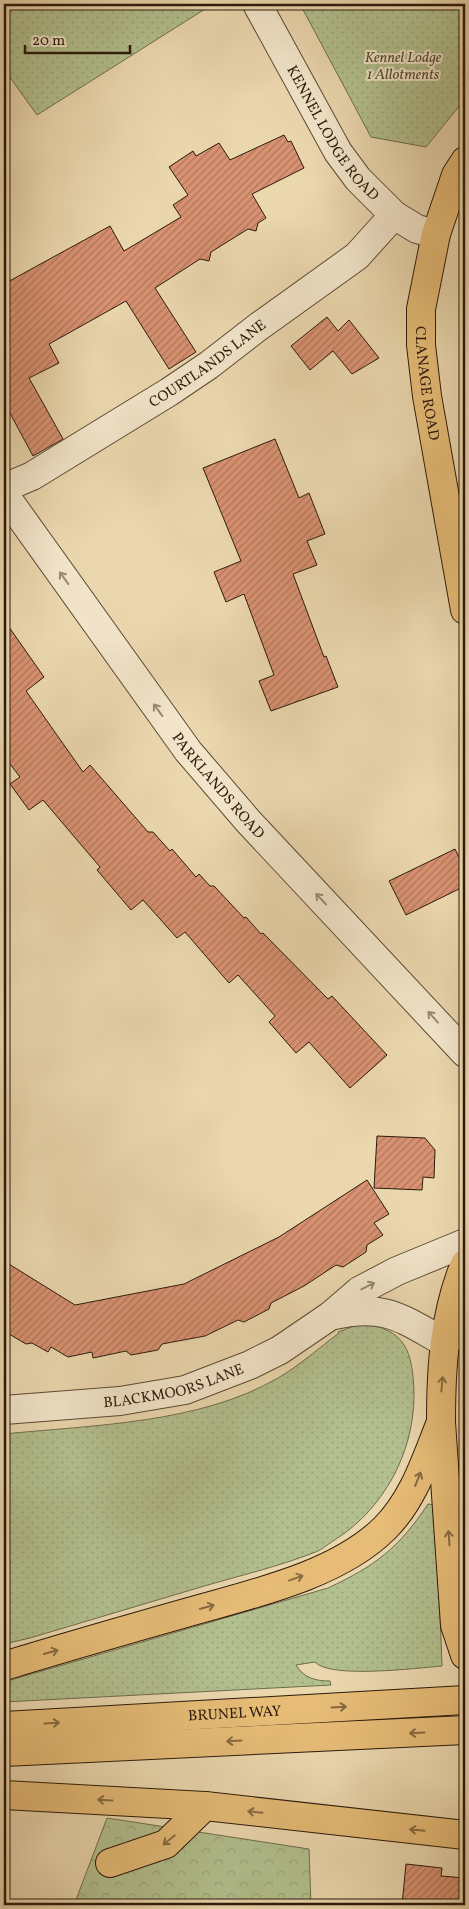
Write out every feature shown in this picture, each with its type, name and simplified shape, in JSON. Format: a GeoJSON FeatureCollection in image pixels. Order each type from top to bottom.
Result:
{"type":"FeatureCollection","features":[{"type":"Feature","properties":{"kind":"main road","name":"CLANAGE ROAD"},"geometry":{"type":"LineString","coordinates":[[465,161],[456,175],[436,234],[421,309],[421,345],[427,396],[465,610]]}},
{"type":"Feature","properties":{"kind":"main road"},"geometry":{"type":"LineString","coordinates":[[465,1264],[456,1288],[452,1350],[441,1422],[456,1625],[465,1654]]}},
{"type":"Feature","properties":{"kind":"main road"},"geometry":{"type":"LineString","coordinates":[[4,1666],[250,1594],[342,1560],[366,1545],[399,1512],[414,1490],[441,1422]]}},
{"type":"Feature","properties":{"kind":"main road","name":"BRUNEL WAY"},"geometry":{"type":"LineString","coordinates":[[4,1726],[465,1700]]}},
{"type":"Feature","properties":{"kind":"main road","name":"BRUNEL WAY"},"geometry":{"type":"LineString","coordinates":[[4,1752],[465,1730]]}},
{"type":"Feature","properties":{"kind":"main road"},"geometry":{"type":"LineString","coordinates":[[4,1795],[205,1806],[465,1835]]}},
{"type":"Feature","properties":{"kind":"main road"},"geometry":{"type":"LineString","coordinates":[[110,1863],[166,1844],[205,1806]]}},
{"type":"Feature","properties":{"kind":"street","name":"KENNEL LODGE ROAD"},"geometry":{"type":"LineString","coordinates":[[257,4],[338,152],[371,193],[394,215],[417,229],[436,234]]}},
{"type":"Feature","properties":{"kind":"street","name":"COURTLANDS LANE"},"geometry":{"type":"LineString","coordinates":[[4,488],[32,476],[170,392],[209,365],[258,327],[357,256],[394,215]]}},
{"type":"Feature","properties":{"kind":"street","name":"PARKLANDS ROAD"},"geometry":{"type":"LineString","coordinates":[[4,494],[188,751],[248,821],[465,1053]]}},
{"type":"Feature","properties":{"kind":"street","name":"BLACKMOORS LANE"},"geometry":{"type":"LineString","coordinates":[[4,1410],[155,1397],[185,1390],[250,1365],[280,1350],[330,1316],[358,1291],[397,1271],[465,1243]]}},
{"type":"Feature","properties":{"kind":"street","name":"BLACKMOORS LANE"},"geometry":{"type":"LineString","coordinates":[[330,1316],[355,1310],[379,1311],[394,1315],[452,1350]]}},
{"type":"Feature","properties":{"kind":"green space"},"geometry":{"type":"Polygon","coordinates":[[[4,4],[213,4],[37,115],[4,69],[4,4]]]}},
{"type":"Feature","properties":{"kind":"green space","name":"Kennel Lodge 1 Allotments"},"geometry":{"type":"Polygon","coordinates":[[[300,4],[465,4],[465,99],[426,147],[371,137],[300,4]]]}},
{"type":"Feature","properties":{"kind":"green space"},"geometry":{"type":"Polygon","coordinates":[[[362,1323],[392,1333],[405,1346],[409,1354],[413,1377],[414,1401],[411,1425],[396,1471],[370,1510],[353,1527],[316,1552],[299,1558],[30,1638],[4,1644],[4,1434],[144,1420],[180,1414],[214,1405],[247,1393],[278,1378],[294,1368],[338,1332],[362,1323]]]}},
{"type":"Feature","properties":{"kind":"green space"},"geometry":{"type":"Polygon","coordinates":[[[428,1504],[436,1505],[442,1666],[355,1671],[324,1667],[315,1662],[296,1665],[306,1676],[330,1681],[331,1685],[4,1702],[4,1682],[328,1588],[359,1572],[385,1554],[407,1533],[428,1504]]]}},
{"type":"Feature","properties":{"kind":"green space"},"geometry":{"type":"Polygon","coordinates":[[[107,1818],[309,1849],[311,1905],[74,1905],[107,1818]]]}},
{"type":"Feature","properties":{"kind":"building"},"geometry":{"type":"Polygon","coordinates":[[[284,135],[288,142],[291,141],[304,168],[252,194],[266,218],[258,223],[256,231],[248,229],[211,252],[209,261],[200,259],[155,288],[196,352],[169,369],[126,301],[49,344],[59,363],[29,378],[63,439],[33,456],[4,402],[4,284],[110,226],[124,251],[181,217],[173,205],[188,195],[169,167],[193,151],[196,156],[219,143],[230,160],[284,135]]]}},
{"type":"Feature","properties":{"kind":"building"},"geometry":{"type":"Polygon","coordinates":[[[327,317],[338,331],[349,320],[379,358],[352,374],[333,351],[310,370],[291,346],[327,317]]]}},
{"type":"Feature","properties":{"kind":"building"},"geometry":{"type":"Polygon","coordinates":[[[275,439],[299,498],[309,493],[325,534],[307,541],[317,565],[293,574],[324,657],[326,656],[338,687],[271,711],[259,681],[274,675],[244,594],[226,602],[214,572],[241,561],[203,468],[275,439]]]}},
{"type":"Feature","properties":{"kind":"building"},"geometry":{"type":"Polygon","coordinates":[[[4,620],[44,677],[26,691],[83,772],[90,765],[148,832],[153,832],[170,851],[172,849],[196,877],[199,874],[210,886],[214,886],[244,918],[246,917],[261,934],[263,933],[328,999],[332,996],[387,1055],[350,1088],[309,1042],[296,1053],[269,1022],[275,1016],[238,975],[229,983],[185,932],[177,938],[143,900],[131,910],[97,870],[100,867],[43,800],[29,810],[10,784],[20,777],[4,756],[4,620]]]}},
{"type":"Feature","properties":{"kind":"building"},"geometry":{"type":"Polygon","coordinates":[[[455,849],[465,869],[465,886],[406,915],[389,881],[455,849]]]}},
{"type":"Feature","properties":{"kind":"building"},"geometry":{"type":"Polygon","coordinates":[[[377,1136],[425,1138],[435,1150],[434,1178],[423,1177],[422,1190],[374,1188],[377,1136]]]}},
{"type":"Feature","properties":{"kind":"building"},"geometry":{"type":"Polygon","coordinates":[[[367,1180],[389,1214],[374,1223],[383,1235],[367,1245],[366,1252],[343,1267],[336,1265],[304,1286],[271,1303],[269,1309],[244,1322],[238,1320],[205,1336],[162,1344],[158,1350],[131,1355],[126,1351],[93,1358],[92,1352],[68,1357],[51,1347],[48,1352],[32,1343],[26,1344],[4,1331],[4,1261],[75,1305],[184,1284],[279,1237],[367,1180]]]}},
{"type":"Feature","properties":{"kind":"building"},"geometry":{"type":"Polygon","coordinates":[[[406,1864],[442,1868],[441,1876],[465,1878],[465,1905],[402,1905],[406,1864]]]}}]}
